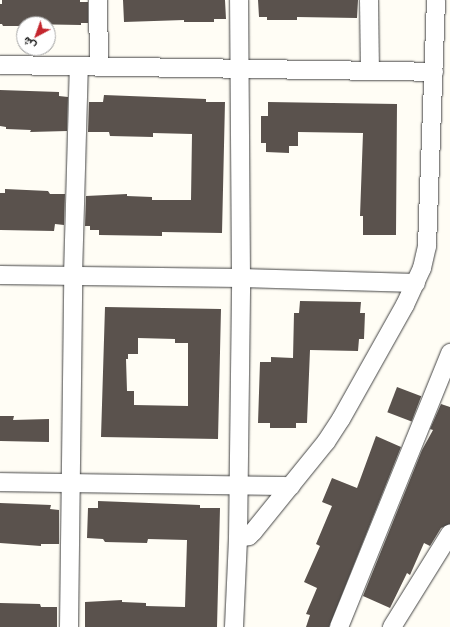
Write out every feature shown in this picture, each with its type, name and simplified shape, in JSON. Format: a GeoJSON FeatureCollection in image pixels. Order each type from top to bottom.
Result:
{"type":"FeatureCollection","features":[{"type":"Feature","properties":{"kind":"street"},"geometry":{"type":"LineString","coordinates":[[98,0],[98,67]]}},
{"type":"Feature","properties":{"kind":"street"},"geometry":{"type":"LineString","coordinates":[[234,627],[238,538],[237,486],[241,278],[239,0]]}},
{"type":"Feature","properties":{"kind":"street"},"geometry":{"type":"LineString","coordinates":[[369,0],[370,71]]}},
{"type":"Feature","properties":{"kind":"street"},"geometry":{"type":"LineString","coordinates":[[238,538],[249,536],[253,532],[326,442],[341,419],[416,283],[422,268],[427,246],[436,0]]}},
{"type":"Feature","properties":{"kind":"street"},"geometry":{"type":"LineString","coordinates":[[0,66],[434,72]]}},
{"type":"Feature","properties":{"kind":"street"},"geometry":{"type":"LineString","coordinates":[[68,627],[73,276],[79,67]]}},
{"type":"Feature","properties":{"kind":"street"},"geometry":{"type":"LineString","coordinates":[[0,275],[241,278],[416,283]]}},
{"type":"Feature","properties":{"kind":"street"},"geometry":{"type":"LineString","coordinates":[[339,627],[450,353]]}},
{"type":"Feature","properties":{"kind":"street"},"geometry":{"type":"LineString","coordinates":[[0,482],[291,486]]}},
{"type":"Feature","properties":{"kind":"street"},"geometry":{"type":"LineString","coordinates":[[392,627],[450,534]]}},
{"type":"Feature","properties":{"kind":"building"},"geometry":{"type":"Polygon","coordinates":[[[2,0],[80,0],[80,2],[88,2],[88,23],[81,23],[81,25],[56,25],[56,16],[16,16],[16,26],[3,26],[0,24],[0,4],[2,4],[2,0]]]}},
{"type":"Feature","properties":{"kind":"building"},"geometry":{"type":"Polygon","coordinates":[[[123,0],[225,0],[226,19],[214,19],[214,22],[184,22],[184,20],[124,22],[123,0]]]}},
{"type":"Feature","properties":{"kind":"building"},"geometry":{"type":"Polygon","coordinates":[[[258,0],[358,0],[357,18],[297,17],[297,20],[267,20],[267,17],[259,17],[258,0]]]}},
{"type":"Feature","properties":{"kind":"building"},"geometry":{"type":"Polygon","coordinates":[[[0,90],[59,92],[59,96],[68,97],[67,131],[30,132],[31,130],[6,129],[6,127],[0,126],[0,90]]]}},
{"type":"Feature","properties":{"kind":"building"},"geometry":{"type":"Polygon","coordinates":[[[104,95],[206,99],[206,102],[225,102],[222,233],[162,232],[162,236],[99,235],[99,230],[90,230],[90,226],[85,226],[86,196],[127,194],[127,196],[152,197],[152,200],[191,200],[192,134],[153,133],[153,137],[110,136],[109,132],[88,132],[89,102],[103,102],[104,95]]]}},
{"type":"Feature","properties":{"kind":"building"},"geometry":{"type":"Polygon","coordinates":[[[268,102],[397,104],[396,235],[363,235],[363,216],[360,216],[363,133],[298,132],[298,146],[289,146],[289,153],[266,152],[266,143],[261,143],[261,116],[268,116],[268,102]]]}},
{"type":"Feature","properties":{"kind":"building"},"geometry":{"type":"Polygon","coordinates":[[[5,189],[48,191],[50,194],[65,194],[64,225],[55,224],[54,231],[0,230],[0,193],[5,193],[5,189]]]}},
{"type":"Feature","properties":{"kind":"building"},"geometry":{"type":"Polygon","coordinates":[[[300,301],[361,302],[360,313],[365,313],[364,339],[359,339],[358,351],[310,350],[307,423],[296,423],[296,428],[270,428],[270,423],[258,423],[260,362],[271,362],[271,357],[293,358],[294,313],[299,313],[300,301]]]}},
{"type":"Feature","properties":{"kind":"building"},"geometry":{"type":"Polygon","coordinates":[[[105,307],[221,309],[218,439],[101,437],[105,307]],[[138,338],[138,354],[128,354],[128,359],[126,359],[127,391],[134,391],[134,405],[188,406],[188,343],[175,343],[175,339],[138,338]]]}},
{"type":"Feature","properties":{"kind":"building"},"geometry":{"type":"Polygon","coordinates":[[[397,387],[421,396],[412,422],[387,412],[397,387]]]}},
{"type":"Feature","properties":{"kind":"building"},"geometry":{"type":"Polygon","coordinates":[[[441,404],[450,407],[450,524],[441,528],[430,546],[424,543],[410,575],[407,573],[390,608],[363,596],[422,450],[433,430],[430,429],[441,404]]]}},
{"type":"Feature","properties":{"kind":"building"},"geometry":{"type":"Polygon","coordinates":[[[0,416],[14,416],[13,420],[49,419],[49,442],[0,441],[0,416]]]}},
{"type":"Feature","properties":{"kind":"building"},"geometry":{"type":"Polygon","coordinates":[[[376,436],[401,447],[329,627],[306,627],[310,615],[306,614],[317,588],[304,582],[320,546],[316,544],[332,506],[322,502],[332,478],[357,488],[376,436]]]}},
{"type":"Feature","properties":{"kind":"building"},"geometry":{"type":"Polygon","coordinates":[[[98,501],[200,505],[200,508],[220,508],[217,627],[85,627],[85,602],[122,600],[122,602],[146,603],[146,606],[185,607],[187,540],[148,539],[147,543],[105,542],[103,539],[87,538],[88,508],[98,508],[98,501]]]}},
{"type":"Feature","properties":{"kind":"building"},"geometry":{"type":"Polygon","coordinates":[[[0,503],[51,505],[50,509],[59,510],[59,544],[41,544],[41,546],[0,543],[0,503]]]}},
{"type":"Feature","properties":{"kind":"building"},"geometry":{"type":"Polygon","coordinates":[[[0,603],[40,604],[41,607],[57,607],[57,627],[0,627],[0,603]]]}}]}
